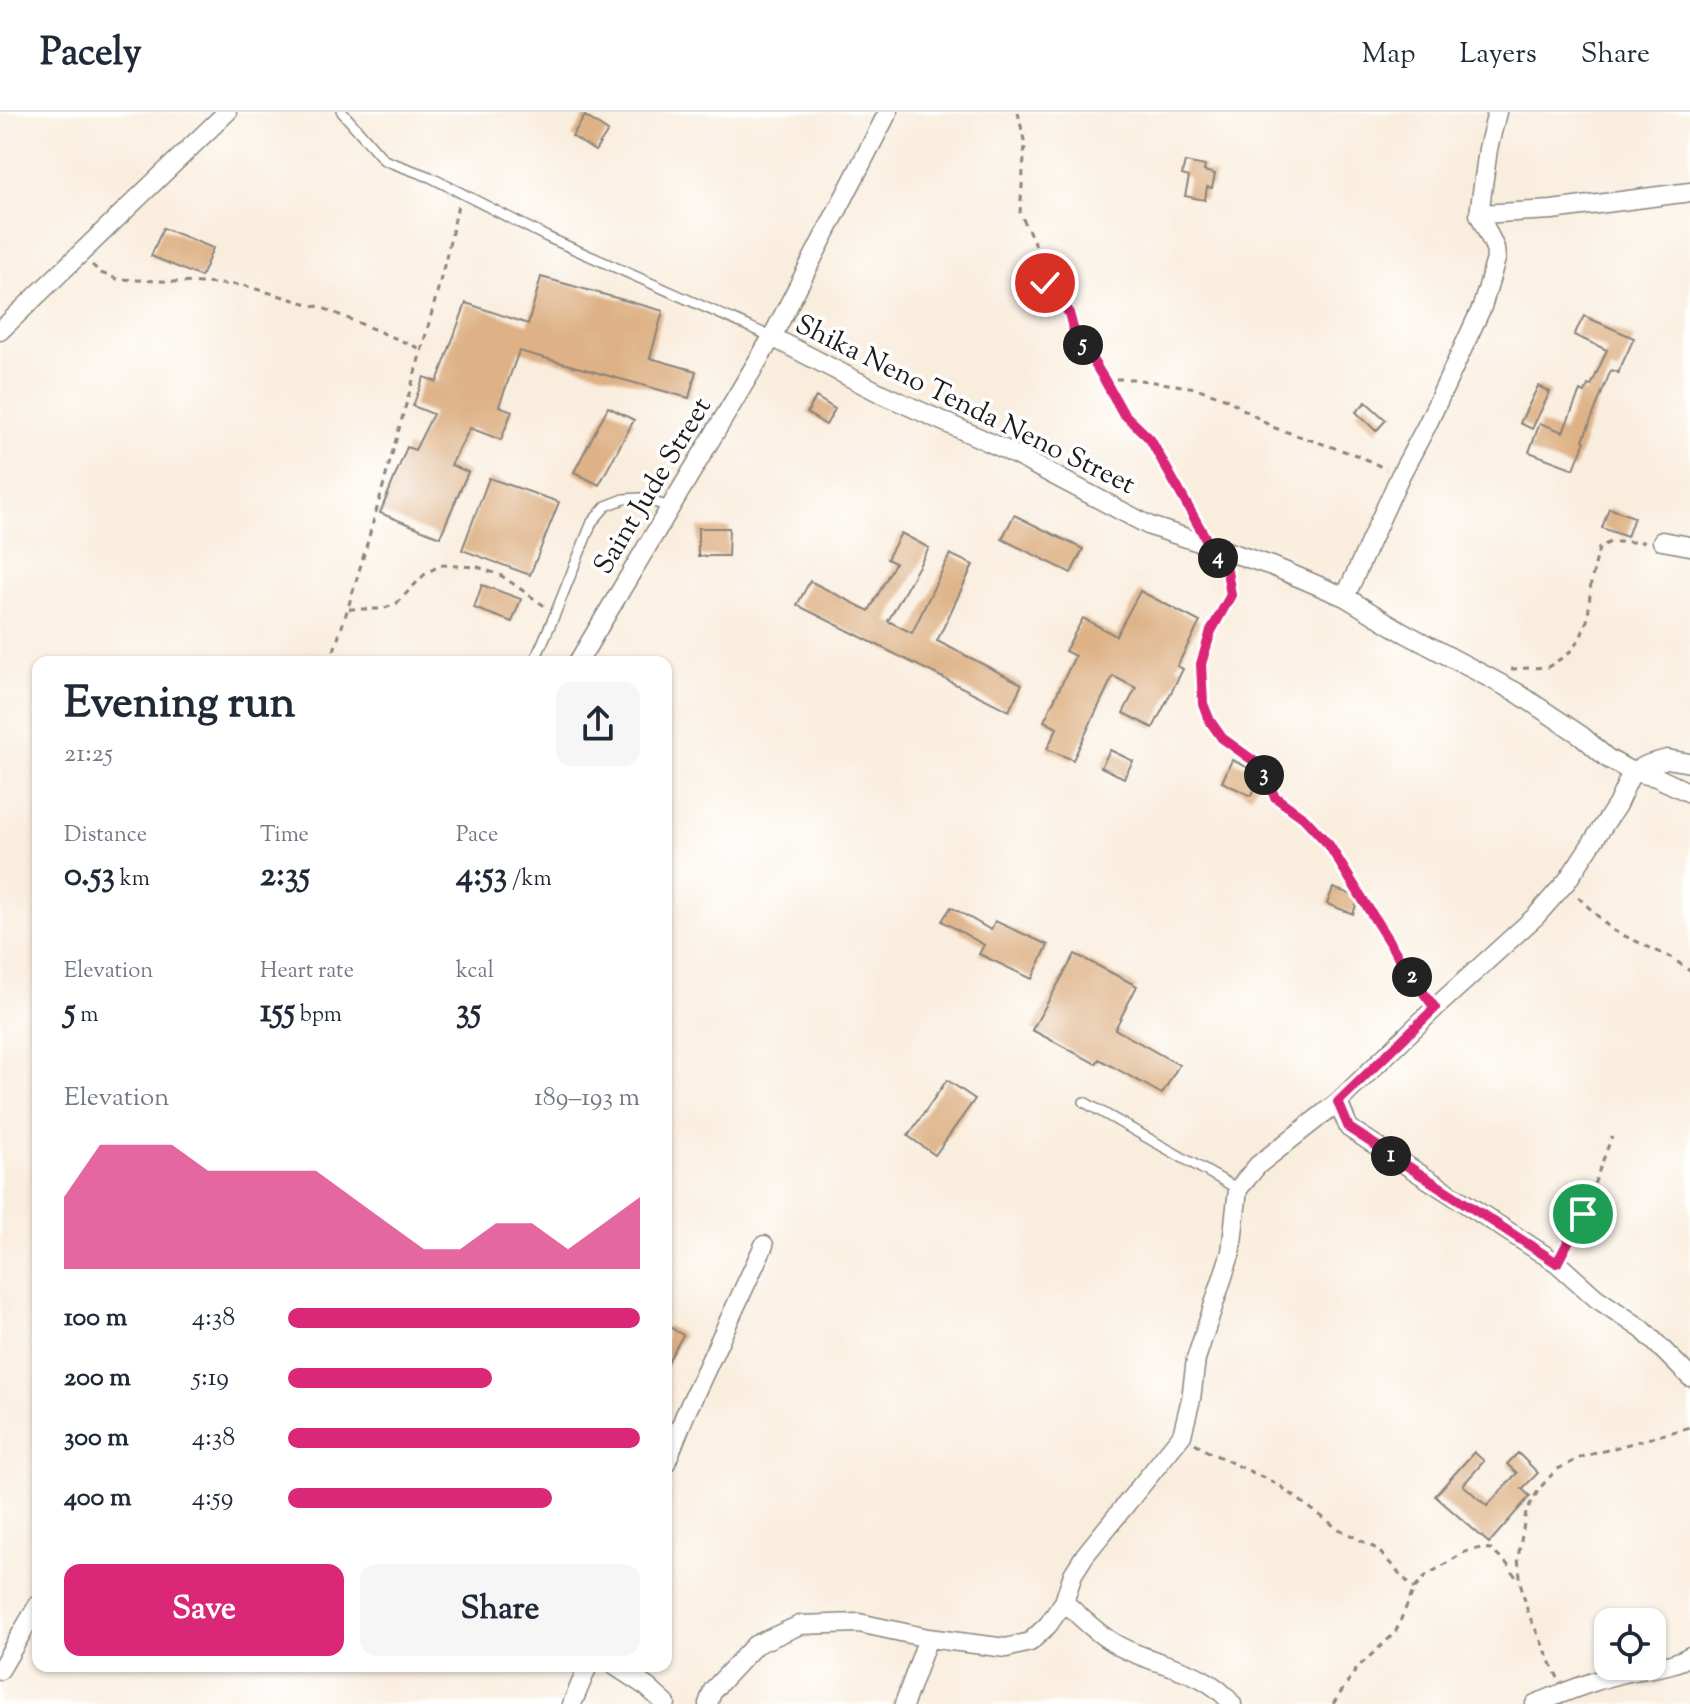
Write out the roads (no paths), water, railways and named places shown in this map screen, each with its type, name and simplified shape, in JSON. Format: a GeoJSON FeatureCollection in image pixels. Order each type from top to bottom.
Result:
{"type":"FeatureCollection","features":[{"type":"Feature","properties":{"kind":"street"},"geometry":{"type":"LineString","coordinates":[[0,331],[227,112]]}},
{"type":"Feature","properties":{"kind":"street","name":"Saint Jude Street"},"geometry":{"type":"LineString","coordinates":[[582,656],[772,337],[888,112]]}},
{"type":"Feature","properties":{"kind":"street"},"geometry":{"type":"LineString","coordinates":[[1345,597],[1482,307],[1496,259],[1495,248],[1479,214],[1488,149],[1497,112]]}},
{"type":"Feature","properties":{"kind":"street"},"geometry":{"type":"LineString","coordinates":[[1479,214],[1552,210],[1690,192]]}},
{"type":"Feature","properties":{"kind":"street","name":"Shika Neno Tenda Neno Street"},"geometry":{"type":"LineString","coordinates":[[772,337],[880,393],[1002,448],[1150,526],[1272,566],[1345,597],[1403,632],[1516,692],[1582,736],[1631,775],[1656,777],[1690,793]]}},
{"type":"Feature","properties":{"kind":"street"},"geometry":{"type":"LineString","coordinates":[[1662,541],[1690,546]]}},
{"type":"Feature","properties":{"kind":"street"},"geometry":{"type":"LineString","coordinates":[[708,1704],[713,1690],[755,1645],[800,1625],[859,1623],[928,1638],[1006,1648],[1030,1642],[1048,1625],[1064,1602],[1073,1574],[1085,1555],[1182,1435],[1196,1359],[1231,1252],[1238,1189],[1258,1165],[1338,1102],[1536,916],[1567,881],[1617,805],[1631,775],[1649,764],[1667,759],[1690,763]]}},
{"type":"Feature","properties":{"kind":"street"},"geometry":{"type":"LineString","coordinates":[[1631,775],[1690,806]]}},
{"type":"Feature","properties":{"kind":"street"},"geometry":{"type":"LineString","coordinates":[[1338,1102],[1349,1128],[1557,1263],[1596,1298],[1642,1329],[1690,1377]]}},
{"type":"Feature","properties":{"kind":"street"},"geometry":{"type":"LineString","coordinates":[[672,1448],[764,1245]]}},
{"type":"Feature","properties":{"kind":"street"},"geometry":{"type":"LineString","coordinates":[[1064,1602],[1116,1645],[1203,1678],[1224,1693],[1232,1704]]}},
{"type":"Feature","properties":{"kind":"street"},"geometry":{"type":"LineString","coordinates":[[0,1670],[6,1647],[32,1613]]}},
{"type":"Feature","properties":{"kind":"street"},"geometry":{"type":"LineString","coordinates":[[904,1704],[928,1638]]}},
{"type":"Feature","properties":{"kind":"street"},"geometry":{"type":"LineString","coordinates":[[1535,1704],[1622,1674],[1679,1663],[1690,1656]]}},
{"type":"Feature","properties":{"kind":"street"},"geometry":{"type":"LineString","coordinates":[[572,1704],[585,1672]]}},
{"type":"Feature","properties":{"kind":"street"},"geometry":{"type":"LineString","coordinates":[[624,1672],[666,1704]]}},
{"type":"Feature","properties":{"kind":"lane"},"geometry":{"type":"LineString","coordinates":[[342,112],[384,160],[430,177],[547,237],[772,337]]}},
{"type":"Feature","properties":{"kind":"lane"},"geometry":{"type":"LineString","coordinates":[[537,656],[592,522],[606,506],[624,499],[640,498],[670,507]]}},
{"type":"Feature","properties":{"kind":"lane"},"geometry":{"type":"LineString","coordinates":[[1084,1102],[1238,1189]]}}]}
